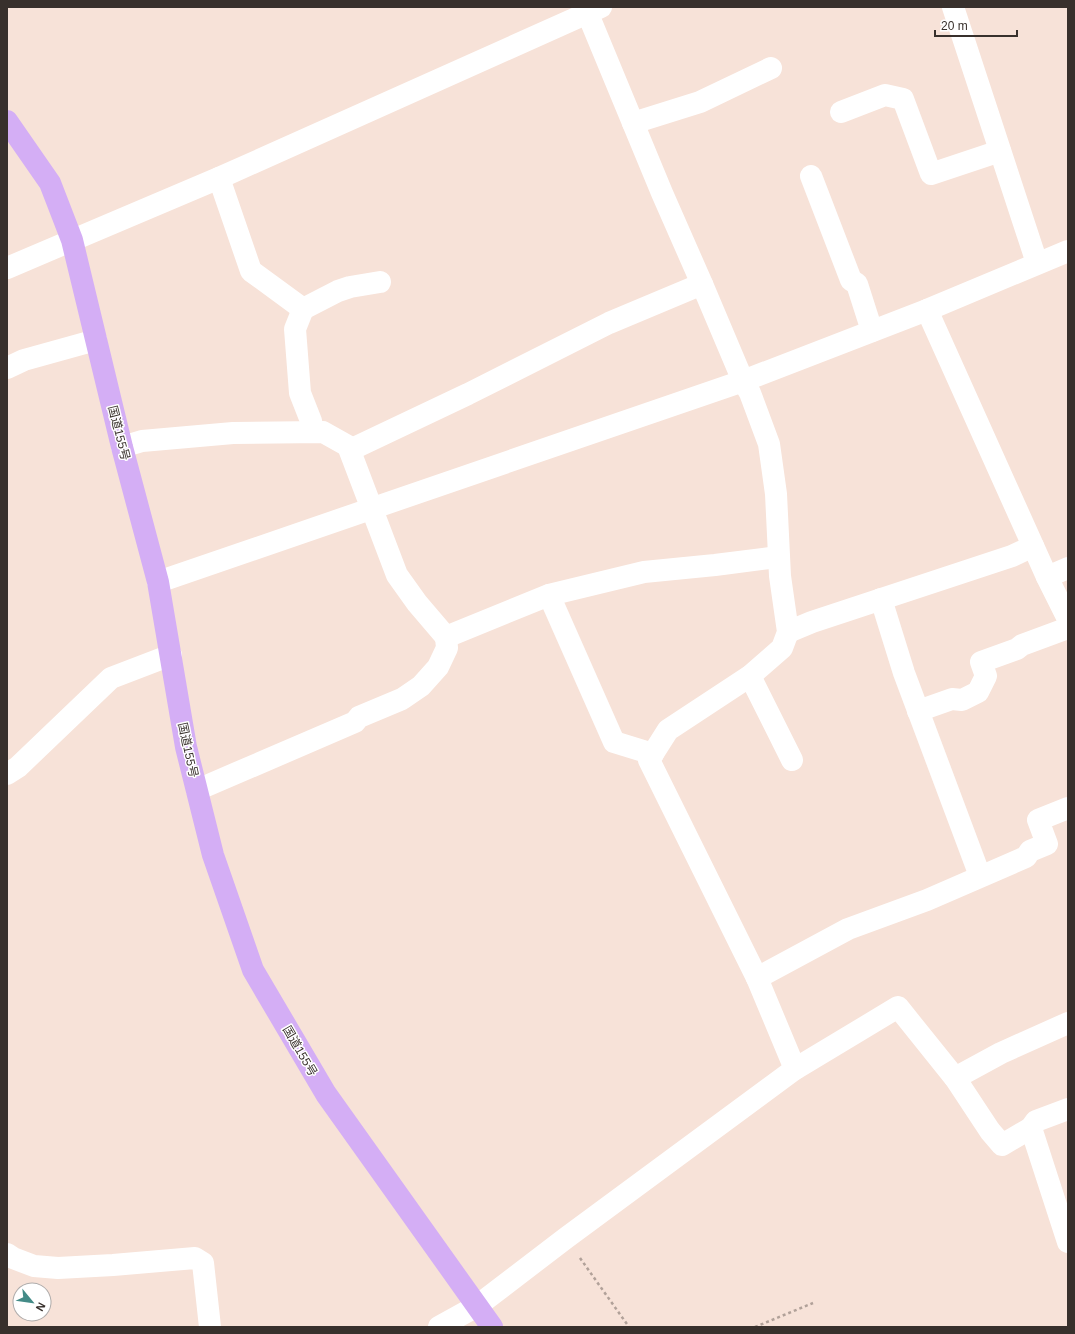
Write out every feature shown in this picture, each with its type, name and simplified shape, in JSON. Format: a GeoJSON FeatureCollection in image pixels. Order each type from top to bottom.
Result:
{"type":"FeatureCollection","features":[{"type":"Feature","properties":{"kind":"highway","name":"国道155号"},"geometry":{"type":"LineString","coordinates":[[7,121],[50,184],[72,240],[122,447],[158,582],[186,746],[213,855],[253,970],[326,1094],[492,1327]]}},
{"type":"Feature","properties":{"kind":"street"},"geometry":{"type":"LineString","coordinates":[[953,7],[1037,263]]}},
{"type":"Feature","properties":{"kind":"street"},"geometry":{"type":"LineString","coordinates":[[7,268],[219,178],[591,9],[633,124],[742,381],[750,393],[769,444],[776,494],[778,557],[788,632],[782,648],[750,676],[668,730],[649,760],[757,978],[795,1069]]}},
{"type":"Feature","properties":{"kind":"street"},"geometry":{"type":"LineString","coordinates":[[633,124],[700,102],[771,68]]}},
{"type":"Feature","properties":{"kind":"street"},"geometry":{"type":"LineString","coordinates":[[841,112],[885,95],[903,99],[931,174],[1000,151]]}},
{"type":"Feature","properties":{"kind":"street"},"geometry":{"type":"LineString","coordinates":[[811,176],[851,280],[857,284],[872,331]]}},
{"type":"Feature","properties":{"kind":"street"},"geometry":{"type":"LineString","coordinates":[[219,178],[251,271],[302,309]]}},
{"type":"Feature","properties":{"kind":"street"},"geometry":{"type":"LineString","coordinates":[[158,582],[742,381],[926,310],[1068,251]]}},
{"type":"Feature","properties":{"kind":"street"},"geometry":{"type":"LineString","coordinates":[[313,432],[299,386],[295,329],[302,309],[338,292],[380,282]]}},
{"type":"Feature","properties":{"kind":"street"},"geometry":{"type":"LineString","coordinates":[[350,450],[468,394],[609,323],[702,284]]}},
{"type":"Feature","properties":{"kind":"street"},"geometry":{"type":"LineString","coordinates":[[926,310],[1047,577],[1068,619]]}},
{"type":"Feature","properties":{"kind":"street"},"geometry":{"type":"LineString","coordinates":[[7,368],[24,360],[96,340]]}},
{"type":"Feature","properties":{"kind":"street"},"geometry":{"type":"LineString","coordinates":[[122,447],[142,442],[233,433],[313,432],[323,432],[348,446],[397,575],[446,637],[447,648],[438,667],[421,686],[402,699],[359,717],[355,722],[197,790]]}},
{"type":"Feature","properties":{"kind":"street"},"geometry":{"type":"LineString","coordinates":[[788,632],[812,622],[1012,556],[1033,546]]}},
{"type":"Feature","properties":{"kind":"street"},"geometry":{"type":"LineString","coordinates":[[446,637],[549,595],[644,572],[714,566],[778,557]]}},
{"type":"Feature","properties":{"kind":"street"},"geometry":{"type":"LineString","coordinates":[[1047,577],[1068,568]]}},
{"type":"Feature","properties":{"kind":"street"},"geometry":{"type":"LineString","coordinates":[[549,595],[614,742],[652,754]]}},
{"type":"Feature","properties":{"kind":"street"},"geometry":{"type":"LineString","coordinates":[[881,599],[904,673],[980,876]]}},
{"type":"Feature","properties":{"kind":"street"},"geometry":{"type":"LineString","coordinates":[[918,711],[952,699],[962,700],[978,692],[986,676],[981,662],[1068,628]]}},
{"type":"Feature","properties":{"kind":"street"},"geometry":{"type":"LineString","coordinates":[[7,774],[18,767],[111,678],[171,656]]}},
{"type":"Feature","properties":{"kind":"street"},"geometry":{"type":"LineString","coordinates":[[750,676],[792,760]]}},
{"type":"Feature","properties":{"kind":"street"},"geometry":{"type":"LineString","coordinates":[[757,978],[848,929],[927,900],[1026,857],[1030,851],[1047,844],[1038,820],[1068,808]]}},
{"type":"Feature","properties":{"kind":"street"},"geometry":{"type":"LineString","coordinates":[[439,1327],[477,1306],[566,1238],[795,1069],[898,1007],[955,1078],[990,1131],[1002,1145],[1031,1128],[1036,1121],[1068,1109]]}},
{"type":"Feature","properties":{"kind":"street"},"geometry":{"type":"LineString","coordinates":[[955,1078],[1001,1053],[1068,1024]]}},
{"type":"Feature","properties":{"kind":"street"},"geometry":{"type":"LineString","coordinates":[[1031,1128],[1068,1242]]}},
{"type":"Feature","properties":{"kind":"street"},"geometry":{"type":"LineString","coordinates":[[7,1254],[12,1258],[34,1266],[58,1268],[195,1258],[202,1263],[210,1327]]}},
{"type":"Feature","properties":{"kind":"path"},"geometry":{"type":"LineString","coordinates":[[566,1238],[629,1327]]}},
{"type":"Feature","properties":{"kind":"path"},"geometry":{"type":"LineString","coordinates":[[755,1327],[813,1302]]}}]}
